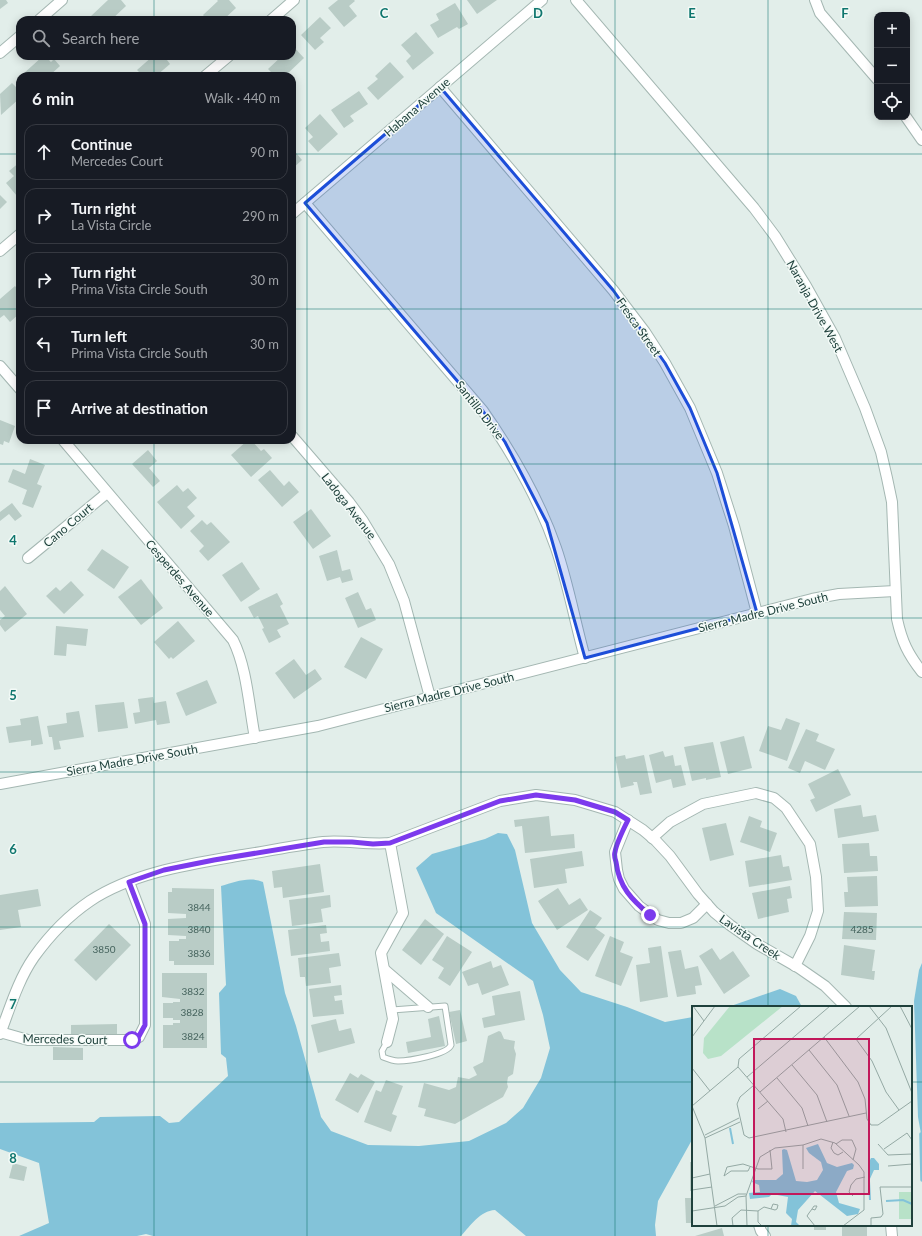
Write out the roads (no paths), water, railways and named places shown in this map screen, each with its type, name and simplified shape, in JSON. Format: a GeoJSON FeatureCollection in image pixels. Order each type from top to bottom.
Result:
{"type":"FeatureCollection","features":[{"type":"Feature","properties":{"kind":"street"},"geometry":{"type":"LineString","coordinates":[[44,16],[62,0]]}},
{"type":"Feature","properties":{"kind":"street"},"geometry":{"type":"LineString","coordinates":[[276,16],[294,0]]}},
{"type":"Feature","properties":{"kind":"street","name":"Habana Avenue"},"geometry":{"type":"LineString","coordinates":[[296,211],[542,0]]}},
{"type":"Feature","properties":{"kind":"street","name":"Naranja Drive West"},"geometry":{"type":"LineString","coordinates":[[576,0],[754,208],[802,280],[835,338],[865,408],[881,452],[888,478],[892,502],[895,590],[900,637],[910,657],[922,672]]}},
{"type":"Feature","properties":{"kind":"street"},"geometry":{"type":"LineString","coordinates":[[815,0],[820,13],[874,76]]}},
{"type":"Feature","properties":{"kind":"street"},"geometry":{"type":"LineString","coordinates":[[0,53],[16,39]]}},
{"type":"Feature","properties":{"kind":"street"},"geometry":{"type":"LineString","coordinates":[[210,72],[224,60]]}},
{"type":"Feature","properties":{"kind":"street","name":"Fresca Street"},"geometry":{"type":"LineString","coordinates":[[440,87],[613,290],[645,332],[665,363],[690,408],[717,472],[734,526],[756,613]]}},
{"type":"Feature","properties":{"kind":"street"},"geometry":{"type":"LineString","coordinates":[[908,120],[922,140]]}},
{"type":"Feature","properties":{"kind":"street","name":"Santillo Drive"},"geometry":{"type":"LineString","coordinates":[[305,203],[483,411],[505,442],[532,491],[549,529],[585,658]]}},
{"type":"Feature","properties":{"kind":"street"},"geometry":{"type":"LineString","coordinates":[[0,251],[16,237]]}},
{"type":"Feature","properties":{"kind":"street"},"geometry":{"type":"LineString","coordinates":[[0,366],[16,384]]}},
{"type":"Feature","properties":{"kind":"street","name":"Ladoga Avenue"},"geometry":{"type":"LineString","coordinates":[[296,441],[349,502],[363,521],[389,564],[404,601],[430,697]]}},
{"type":"Feature","properties":{"kind":"street","name":"Cesperdes Avenue"},"geometry":{"type":"LineString","coordinates":[[66,444],[233,640],[238,650],[242,666],[255,738]]}},
{"type":"Feature","properties":{"kind":"street","name":"Cano Court"},"geometry":{"type":"LineString","coordinates":[[28,558],[107,493]]}},
{"type":"Feature","properties":{"kind":"street","name":"Sierra Madre Drive South"},"geometry":{"type":"LineString","coordinates":[[0,784],[318,726],[812,599],[839,594],[895,590]]}},
{"type":"Feature","properties":{"kind":"street"},"geometry":{"type":"LineString","coordinates":[[652,838],[670,822],[703,804],[756,794],[774,798],[786,808],[810,844],[816,877],[818,911],[810,936],[795,966]]}},
{"type":"Feature","properties":{"kind":"street","name":"Lavista Creek"},"geometry":{"type":"LineString","coordinates":[[0,1033],[22,978],[33,958],[47,940],[67,919],[91,900],[129,882],[164,870],[193,864],[324,842],[373,844],[390,843],[500,801],[536,795],[575,800],[615,812],[628,820],[652,838],[670,856],[707,904],[730,925],[757,944],[795,966],[825,986],[845,1006]]}},
{"type":"Feature","properties":{"kind":"street"},"geometry":{"type":"LineString","coordinates":[[628,820],[615,852],[617,870],[619,879],[624,889],[639,906],[658,920],[669,923],[681,923],[693,918],[707,904]]}},
{"type":"Feature","properties":{"kind":"street"},"geometry":{"type":"LineString","coordinates":[[387,1042],[393,1019],[382,952],[403,913],[390,843]]}},
{"type":"Feature","properties":{"kind":"street","name":"Mercedes Court"},"geometry":{"type":"LineString","coordinates":[[0,1033],[28,1040],[132,1040],[139,1036],[145,1025],[145,924],[129,882]]}},
{"type":"Feature","properties":{"kind":"street"},"geometry":{"type":"LineString","coordinates":[[385,970],[428,1007]]}},
{"type":"Feature","properties":{"kind":"street"},"geometry":{"type":"LineString","coordinates":[[759,1226],[761,1232],[765,1236]]}},
{"type":"Feature","properties":{"kind":"street"},"geometry":{"type":"LineString","coordinates":[[891,1226],[892,1236]]}},
{"type":"Feature","properties":{"kind":"lane"},"geometry":{"type":"LineString","coordinates":[[387,1042],[382,1051],[383,1057],[399,1061],[424,1057],[449,1048],[450,1039],[445,1006],[392,1010]]}},
{"type":"Feature","properties":{"kind":"water"},"geometry":{"type":"Polygon","coordinates":[[[498,833],[507,834],[515,850],[532,923],[560,970],[581,992],[627,1007],[665,1022],[692,1017],[692,1140],[658,1201],[655,1225],[656,1236],[526,1236],[495,1210],[480,1216],[461,1236],[153,1236],[146,1234],[137,1236],[19,1236],[49,1223],[39,1163],[0,1149],[0,1123],[94,1122],[100,1117],[160,1116],[169,1123],[179,1122],[228,1076],[226,1058],[221,1054],[219,993],[226,985],[221,886],[237,881],[258,880],[263,882],[285,993],[296,1026],[321,1117],[331,1131],[368,1145],[419,1146],[469,1141],[506,1123],[523,1108],[541,1078],[550,1048],[543,1015],[533,981],[436,913],[416,868],[432,854],[485,839],[498,833]]]}},
{"type":"Feature","properties":{"kind":"water"},"geometry":{"type":"Polygon","coordinates":[[[922,963],[921,1134],[918,1117],[914,1001],[919,970],[922,963]]]}},
{"type":"Feature","properties":{"kind":"water"},"geometry":{"type":"Polygon","coordinates":[[[780,989],[796,996],[801,1006],[731,1006],[780,989]]]}},
{"type":"Feature","properties":{"kind":"waterway"},"geometry":{"type":"LineString","coordinates":[[921,1134],[922,1180]]}}]}
